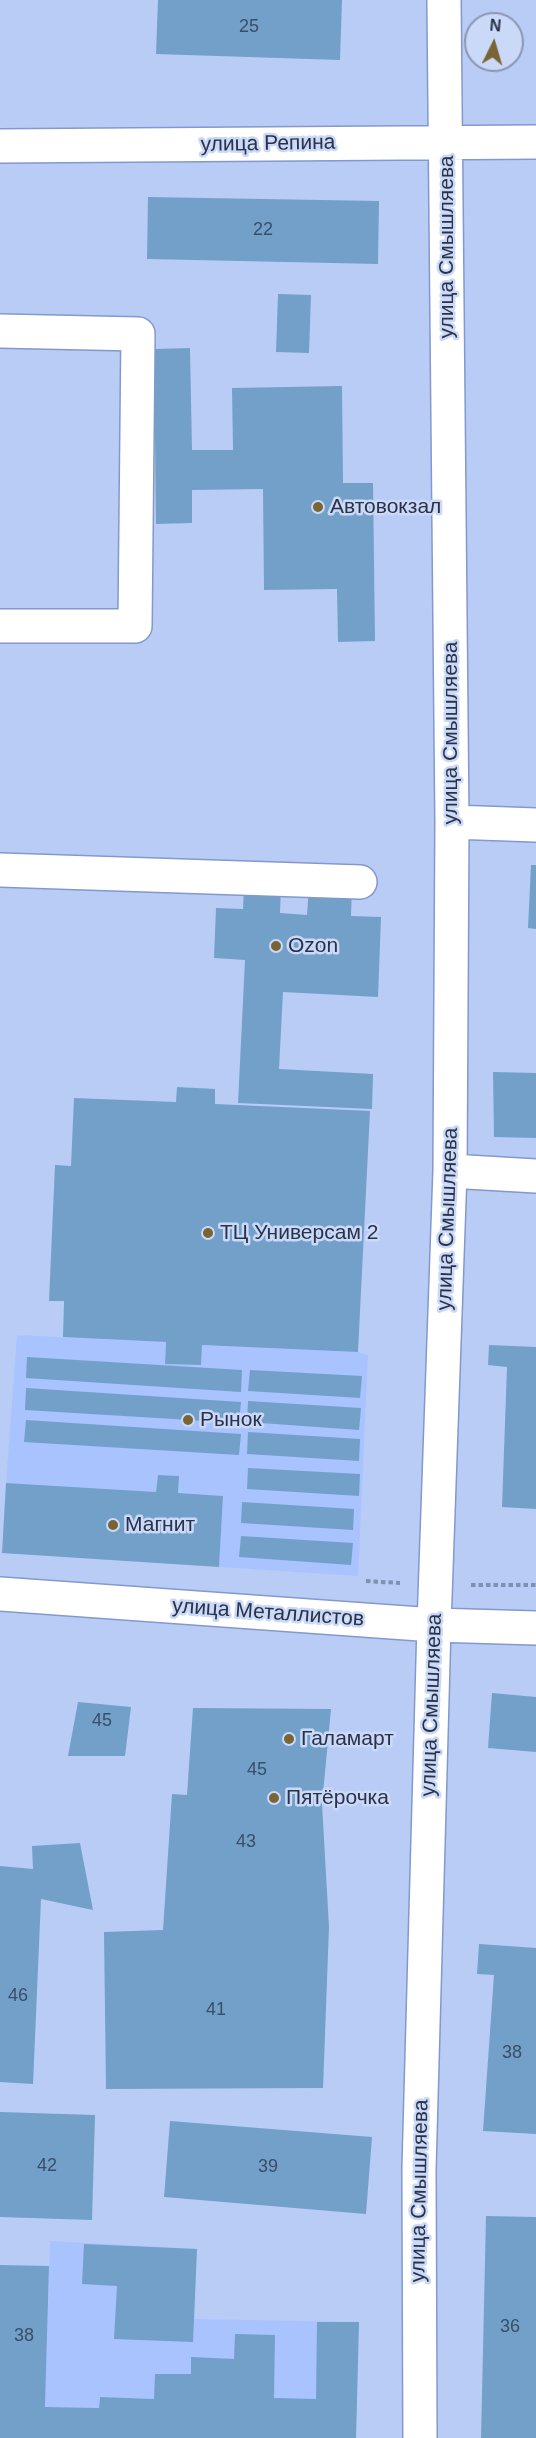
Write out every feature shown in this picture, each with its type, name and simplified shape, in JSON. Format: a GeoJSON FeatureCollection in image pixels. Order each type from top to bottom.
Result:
{"type":"FeatureCollection","features":[{"type":"Feature","properties":{"kind":"street","name":"улица Смышляева"},"geometry":{"type":"LineString","coordinates":[[420,2438],[419,2169],[434,1625],[450,1171],[452,822],[444,0]]}},
{"type":"Feature","properties":{"kind":"street","name":"улица Репина"},"geometry":{"type":"LineString","coordinates":[[0,146],[536,142]]}},
{"type":"Feature","properties":{"kind":"street"},"geometry":{"type":"LineString","coordinates":[[0,331],[138,334],[135,626],[0,626]]}},
{"type":"Feature","properties":{"kind":"street"},"geometry":{"type":"LineString","coordinates":[[452,822],[536,825]]}},
{"type":"Feature","properties":{"kind":"street"},"geometry":{"type":"LineString","coordinates":[[0,870],[360,882]]}},
{"type":"Feature","properties":{"kind":"street"},"geometry":{"type":"LineString","coordinates":[[450,1171],[536,1176]]}},
{"type":"Feature","properties":{"kind":"street","name":"улица Металлистов"},"geometry":{"type":"LineString","coordinates":[[0,1594],[434,1625],[536,1628]]}},
{"type":"Feature","properties":{"kind":"shaded area","name":"Рынок"},"geometry":{"type":"Polygon","coordinates":[[[17,1335],[166,1342],[165,1364],[201,1365],[202,1345],[358,1352],[368,1355],[358,1576],[219,1567],[223,1496],[178,1493],[179,1476],[158,1475],[156,1492],[6,1483],[17,1335]]]}},
{"type":"Feature","properties":{"kind":"shaded area"},"geometry":{"type":"Polygon","coordinates":[[[50,2241],[197,2249],[194,2319],[359,2322],[356,2438],[154,2399],[100,2397],[99,2408],[45,2407],[50,2241]]]}},
{"type":"Feature","properties":{"kind":"building"},"geometry":{"type":"Polygon","coordinates":[[[158,0],[342,0],[340,60],[156,54],[158,0]]]}},
{"type":"Feature","properties":{"kind":"building"},"geometry":{"type":"Polygon","coordinates":[[[148,197],[379,201],[378,264],[147,259],[148,197]]]}},
{"type":"Feature","properties":{"kind":"building"},"geometry":{"type":"Polygon","coordinates":[[[278,294],[311,295],[309,353],[276,352],[278,294]]]}},
{"type":"Feature","properties":{"kind":"building","name":"Автовокзал"},"geometry":{"type":"Polygon","coordinates":[[[190,348],[192,450],[233,450],[232,388],[342,386],[343,483],[373,483],[375,641],[338,642],[337,589],[264,590],[263,489],[192,490],[192,523],[156,524],[154,349],[190,348]]]}},
{"type":"Feature","properties":{"kind":"building"},"geometry":{"type":"Polygon","coordinates":[[[531,865],[536,865],[536,929],[528,928],[531,865]]]}},
{"type":"Feature","properties":{"kind":"building"},"geometry":{"type":"Polygon","coordinates":[[[244,885],[281,886],[280,913],[307,915],[309,886],[352,888],[351,916],[381,917],[378,997],[283,992],[279,1069],[373,1074],[372,1109],[238,1103],[245,960],[214,958],[216,908],[243,909],[244,885]]]}},
{"type":"Feature","properties":{"kind":"building"},"geometry":{"type":"Polygon","coordinates":[[[493,1072],[536,1073],[536,1138],[494,1137],[493,1072]]]}},
{"type":"Feature","properties":{"kind":"building","name":"ТЦ Универсам 2"},"geometry":{"type":"Polygon","coordinates":[[[177,1087],[215,1089],[215,1104],[370,1111],[358,1352],[202,1345],[201,1365],[165,1364],[166,1342],[63,1337],[64,1301],[49,1301],[55,1165],[71,1166],[74,1098],[176,1102],[177,1087]]]}},
{"type":"Feature","properties":{"kind":"building"},"geometry":{"type":"Polygon","coordinates":[[[489,1345],[536,1347],[536,1509],[502,1507],[507,1367],[488,1365],[489,1345]]]}},
{"type":"Feature","properties":{"kind":"building"},"geometry":{"type":"Polygon","coordinates":[[[27,1357],[242,1370],[241,1392],[26,1378],[27,1357]]]}},
{"type":"Feature","properties":{"kind":"building"},"geometry":{"type":"Polygon","coordinates":[[[250,1370],[362,1376],[360,1398],[248,1391],[250,1370]]]}},
{"type":"Feature","properties":{"kind":"building"},"geometry":{"type":"Polygon","coordinates":[[[26,1388],[241,1402],[239,1423],[25,1410],[26,1388]]]}},
{"type":"Feature","properties":{"kind":"building"},"geometry":{"type":"Polygon","coordinates":[[[248,1401],[361,1408],[359,1430],[247,1422],[248,1401]]]}},
{"type":"Feature","properties":{"kind":"building"},"geometry":{"type":"Polygon","coordinates":[[[26,1420],[241,1434],[239,1455],[24,1442],[26,1420]]]}},
{"type":"Feature","properties":{"kind":"building"},"geometry":{"type":"Polygon","coordinates":[[[248,1432],[360,1439],[359,1461],[247,1454],[248,1432]]]}},
{"type":"Feature","properties":{"kind":"building"},"geometry":{"type":"Polygon","coordinates":[[[248,1468],[360,1474],[359,1496],[247,1489],[248,1468]]]}},
{"type":"Feature","properties":{"kind":"building","name":"Магнит"},"geometry":{"type":"Polygon","coordinates":[[[158,1475],[179,1476],[178,1493],[223,1496],[219,1567],[2,1553],[6,1483],[156,1492],[158,1475]]]}},
{"type":"Feature","properties":{"kind":"building"},"geometry":{"type":"Polygon","coordinates":[[[242,1502],[354,1509],[353,1530],[241,1523],[242,1502]]]}},
{"type":"Feature","properties":{"kind":"building"},"geometry":{"type":"Polygon","coordinates":[[[241,1536],[353,1543],[351,1565],[239,1557],[241,1536]]]}},
{"type":"Feature","properties":{"kind":"building"},"geometry":{"type":"Polygon","coordinates":[[[492,1693],[536,1697],[536,1752],[488,1748],[492,1693]]]}},
{"type":"Feature","properties":{"kind":"building"},"geometry":{"type":"Polygon","coordinates":[[[78,1702],[131,1707],[125,1756],[68,1756],[78,1702]]]}},
{"type":"Feature","properties":{"kind":"building"},"geometry":{"type":"Polygon","coordinates":[[[193,1708],[331,1709],[322,1804],[329,1927],[323,2088],[106,2089],[104,1932],[163,1930],[172,1794],[187,1795],[193,1708]]]}},
{"type":"Feature","properties":{"kind":"building"},"geometry":{"type":"Polygon","coordinates":[[[80,1843],[93,1910],[41,1899],[33,2084],[0,2082],[0,1866],[33,1869],[32,1846],[80,1843]]]}},
{"type":"Feature","properties":{"kind":"building"},"geometry":{"type":"Polygon","coordinates":[[[479,1944],[536,1948],[536,2134],[483,2131],[494,1975],[477,1974],[479,1944]]]}},
{"type":"Feature","properties":{"kind":"building"},"geometry":{"type":"Polygon","coordinates":[[[0,2112],[95,2115],[92,2220],[0,2217],[0,2112]]]}},
{"type":"Feature","properties":{"kind":"building"},"geometry":{"type":"Polygon","coordinates":[[[170,2121],[372,2137],[366,2214],[164,2197],[170,2121]]]}},
{"type":"Feature","properties":{"kind":"building"},"geometry":{"type":"Polygon","coordinates":[[[486,2216],[536,2217],[536,2438],[481,2438],[486,2216]]]}},
{"type":"Feature","properties":{"kind":"building"},"geometry":{"type":"Polygon","coordinates":[[[84,2244],[197,2249],[193,2342],[114,2339],[117,2286],[82,2284],[84,2244]]]}},
{"type":"Feature","properties":{"kind":"building"},"geometry":{"type":"Polygon","coordinates":[[[0,2265],[49,2266],[45,2407],[99,2408],[100,2397],[154,2399],[155,2374],[191,2374],[191,2357],[234,2359],[235,2334],[275,2335],[274,2398],[316,2399],[317,2322],[359,2322],[356,2438],[0,2438],[0,2265]]]}},
{"type":"Feature","properties":{"kind":"place","name":"Автовокзал"},"geometry":{"type":"Point","coordinates":[318,507]}},
{"type":"Feature","properties":{"kind":"place","name":"Ozon"},"geometry":{"type":"Point","coordinates":[276,946]}},
{"type":"Feature","properties":{"kind":"place","name":"ТЦ Универсам 2"},"geometry":{"type":"Point","coordinates":[208,1233]}},
{"type":"Feature","properties":{"kind":"place","name":"Рынок"},"geometry":{"type":"Point","coordinates":[188,1420]}},
{"type":"Feature","properties":{"kind":"place","name":"Магнит"},"geometry":{"type":"Point","coordinates":[113,1525]}},
{"type":"Feature","properties":{"kind":"place","name":"Галамарт"},"geometry":{"type":"Point","coordinates":[289,1739]}},
{"type":"Feature","properties":{"kind":"place","name":"Пятёрочка"},"geometry":{"type":"Point","coordinates":[274,1798]}}]}
